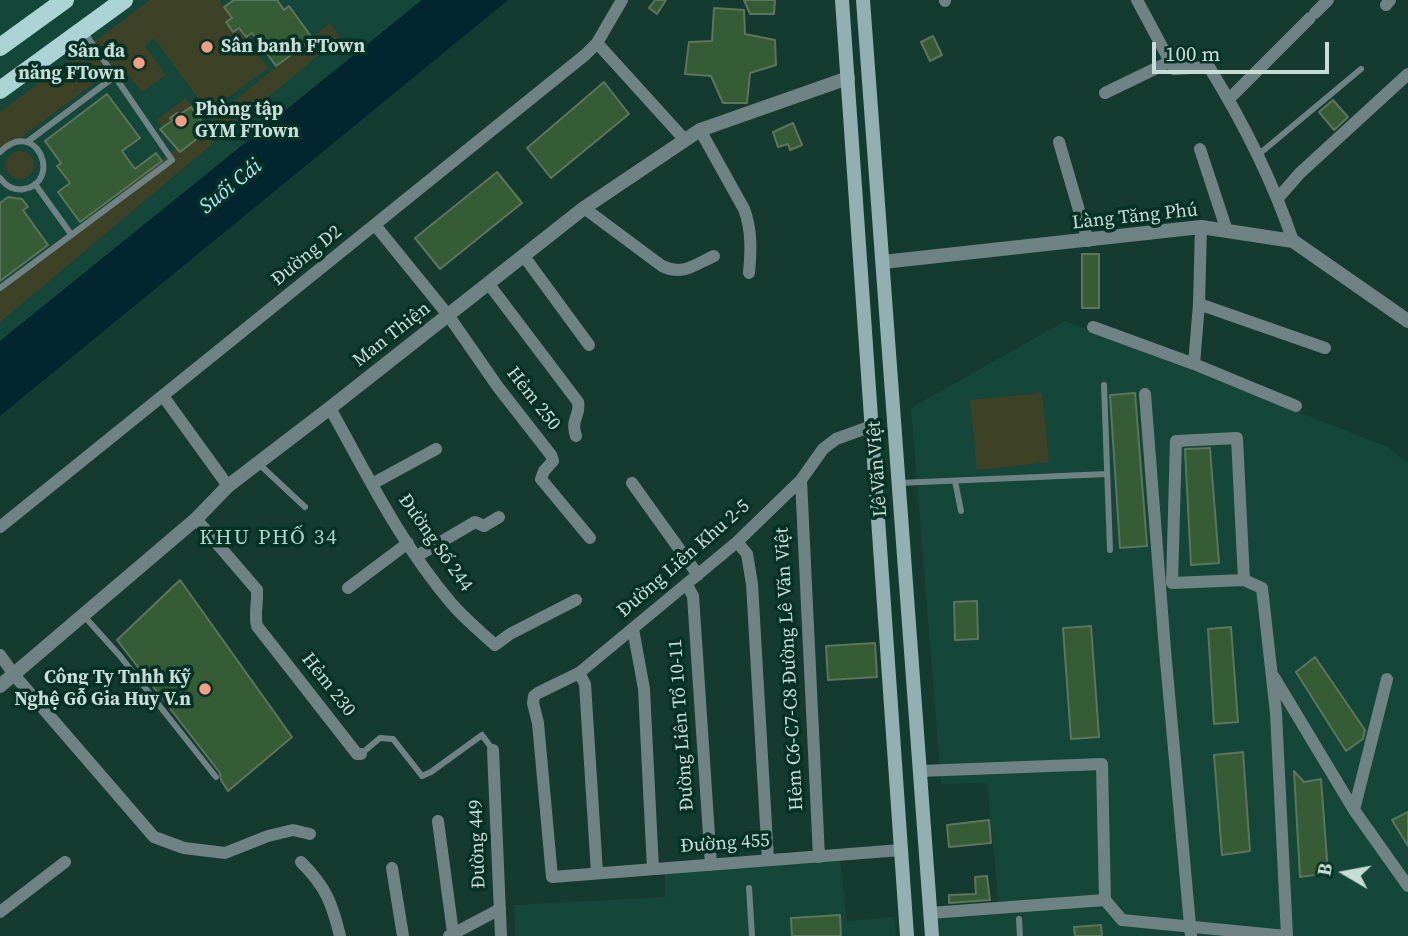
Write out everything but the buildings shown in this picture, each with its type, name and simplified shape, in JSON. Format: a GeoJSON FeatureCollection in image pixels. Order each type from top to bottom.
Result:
{"type":"FeatureCollection","features":[{"type":"Feature","properties":{"kind":"main road"},"geometry":{"type":"LineString","coordinates":[[0,47],[9,35],[65,0]]}},
{"type":"Feature","properties":{"kind":"main road"},"geometry":{"type":"LineString","coordinates":[[1,89],[124,0]]}},
{"type":"Feature","properties":{"kind":"main road","name":"Lê Văn Việt"},"geometry":{"type":"LineString","coordinates":[[842,0],[907,936]]}},
{"type":"Feature","properties":{"kind":"main road","name":"Lê Văn Việt"},"geometry":{"type":"LineString","coordinates":[[863,0],[932,936]]}},
{"type":"Feature","properties":{"kind":"main road"},"geometry":{"type":"LineString","coordinates":[[848,78],[869,74]]}},
{"type":"Feature","properties":{"kind":"main road"},"geometry":{"type":"LineString","coordinates":[[861,265],[883,262]]}},
{"type":"Feature","properties":{"kind":"main road"},"geometry":{"type":"LineString","coordinates":[[901,850],[926,849]]}},
{"type":"Feature","properties":{"kind":"street","name":"Đường D2"},"geometry":{"type":"LineString","coordinates":[[0,527],[585,55],[597,43],[622,0]]}},
{"type":"Feature","properties":{"kind":"street"},"geometry":{"type":"LineString","coordinates":[[1137,0],[1174,69],[1209,67],[1258,155],[1278,198],[1293,241]]}},
{"type":"Feature","properties":{"kind":"street"},"geometry":{"type":"LineString","coordinates":[[1228,99],[1328,0]]}},
{"type":"Feature","properties":{"kind":"street"},"geometry":{"type":"LineString","coordinates":[[597,43],[685,140]]}},
{"type":"Feature","properties":{"kind":"street"},"geometry":{"type":"LineString","coordinates":[[1105,93],[1169,62]]}},
{"type":"Feature","properties":{"kind":"street"},"geometry":{"type":"LineString","coordinates":[[1278,198],[1300,173],[1408,74]]}},
{"type":"Feature","properties":{"kind":"street","name":"Man Thiện"},"geometry":{"type":"LineString","coordinates":[[0,686],[15,676],[195,519],[228,486],[584,208],[700,130],[848,78]]}},
{"type":"Feature","properties":{"kind":"street"},"geometry":{"type":"LineString","coordinates":[[700,130],[744,209],[751,242],[748,273]]}},
{"type":"Feature","properties":{"kind":"street"},"geometry":{"type":"LineString","coordinates":[[1059,142],[1088,241]]}},
{"type":"Feature","properties":{"kind":"street"},"geometry":{"type":"LineString","coordinates":[[1200,149],[1227,231]]}},
{"type":"Feature","properties":{"kind":"street"},"geometry":{"type":"LineString","coordinates":[[584,208],[672,271],[681,271],[714,256]]}},
{"type":"Feature","properties":{"kind":"street"},"geometry":{"type":"LineString","coordinates":[[375,225],[448,315]]}},
{"type":"Feature","properties":{"kind":"street"},"geometry":{"type":"LineString","coordinates":[[1194,364],[1201,227]]}},
{"type":"Feature","properties":{"kind":"street","name":"Làng Tăng Phú"},"geometry":{"type":"LineString","coordinates":[[883,262],[1201,227],[1293,241],[1408,321]]}},
{"type":"Feature","properties":{"kind":"street"},"geometry":{"type":"LineString","coordinates":[[523,255],[589,345]]}},
{"type":"Feature","properties":{"kind":"street"},"geometry":{"type":"LineString","coordinates":[[488,282],[578,402],[578,412],[573,425],[576,436]]}},
{"type":"Feature","properties":{"kind":"street"},"geometry":{"type":"LineString","coordinates":[[1199,304],[1325,348]]}},
{"type":"Feature","properties":{"kind":"street","name":"Hẻm 250"},"geometry":{"type":"LineString","coordinates":[[448,315],[498,387],[551,454],[553,461],[541,479],[590,538]]}},
{"type":"Feature","properties":{"kind":"street"},"geometry":{"type":"LineString","coordinates":[[1093,327],[1194,364],[1296,406]]}},
{"type":"Feature","properties":{"kind":"street"},"geometry":{"type":"LineString","coordinates":[[1145,394],[1191,932]]}},
{"type":"Feature","properties":{"kind":"street"},"geometry":{"type":"LineString","coordinates":[[163,396],[228,486]]}},
{"type":"Feature","properties":{"kind":"street","name":"Đường Số 244"},"geometry":{"type":"LineString","coordinates":[[330,408],[372,484],[417,556],[453,605],[495,645],[510,634],[576,600]]}},
{"type":"Feature","properties":{"kind":"street","name":"Đường Liên Khu 2-5"},"geometry":{"type":"LineString","coordinates":[[552,877],[534,696],[579,673],[687,585],[737,542],[801,480],[812,461],[835,439],[872,426]]}},
{"type":"Feature","properties":{"kind":"street"},"geometry":{"type":"LineString","coordinates":[[920,771],[1102,764],[1105,900],[1122,920],[1191,932],[1287,936],[1276,713],[1262,589],[1244,580],[1172,583],[1175,441],[1237,438],[1244,580]]}},
{"type":"Feature","properties":{"kind":"street"},"geometry":{"type":"LineString","coordinates":[[372,484],[436,449]]}},
{"type":"Feature","properties":{"kind":"street","name":"Hẻm C6-C7-C8 Đường Lê Văn Việt"},"geometry":{"type":"LineString","coordinates":[[801,480],[818,857]]}},
{"type":"Feature","properties":{"kind":"street"},"geometry":{"type":"LineString","coordinates":[[632,483],[698,575]]}},
{"type":"Feature","properties":{"kind":"street"},"geometry":{"type":"LineString","coordinates":[[417,556],[475,522],[484,526],[499,517]]}},
{"type":"Feature","properties":{"kind":"street","name":"Hẻm 230"},"geometry":{"type":"LineString","coordinates":[[195,519],[257,590],[258,601],[254,615],[257,626],[357,754],[361,754]]}},
{"type":"Feature","properties":{"kind":"street"},"geometry":{"type":"LineString","coordinates":[[737,542],[747,554],[752,584],[768,860]]}},
{"type":"Feature","properties":{"kind":"street"},"geometry":{"type":"LineString","coordinates":[[348,588],[408,543]]}},
{"type":"Feature","properties":{"kind":"street","name":"Đường Liên Tổ 10-11"},"geometry":{"type":"LineString","coordinates":[[687,585],[693,596],[710,865]]}},
{"type":"Feature","properties":{"kind":"street"},"geometry":{"type":"LineString","coordinates":[[633,629],[644,689],[653,869]]}},
{"type":"Feature","properties":{"kind":"street"},"geometry":{"type":"LineString","coordinates":[[0,655],[15,676],[154,837],[184,848],[225,853],[268,836],[293,830],[310,834]]}},
{"type":"Feature","properties":{"kind":"street"},"geometry":{"type":"LineString","coordinates":[[579,673],[585,684],[597,873]]}},
{"type":"Feature","properties":{"kind":"street"},"geometry":{"type":"LineString","coordinates":[[1272,674],[1354,810],[1408,886]]}},
{"type":"Feature","properties":{"kind":"street"},"geometry":{"type":"LineString","coordinates":[[1354,810],[1387,679]]}},
{"type":"Feature","properties":{"kind":"street","name":"Đường 449"},"geometry":{"type":"LineString","coordinates":[[493,750],[501,936]]}},
{"type":"Feature","properties":{"kind":"street"},"geometry":{"type":"LineString","coordinates":[[438,821],[450,935],[500,909]]}},
{"type":"Feature","properties":{"kind":"street","name":"Đường 455"},"geometry":{"type":"LineString","coordinates":[[552,877],[901,850]]}},
{"type":"Feature","properties":{"kind":"street"},"geometry":{"type":"LineString","coordinates":[[0,912],[65,862]]}},
{"type":"Feature","properties":{"kind":"street"},"geometry":{"type":"LineString","coordinates":[[302,862],[320,881],[332,904],[340,936]]}},
{"type":"Feature","properties":{"kind":"street"},"geometry":{"type":"LineString","coordinates":[[392,868],[403,936]]}},
{"type":"Feature","properties":{"kind":"street"},"geometry":{"type":"LineString","coordinates":[[930,914],[1105,900]]}},
{"type":"Feature","properties":{"kind":"lane"},"geometry":{"type":"LineString","coordinates":[[0,288],[172,160],[82,30]]}},
{"type":"Feature","properties":{"kind":"lane"},"geometry":{"type":"LineString","coordinates":[[1258,155],[1361,69]]}},
{"type":"Feature","properties":{"kind":"lane"},"geometry":{"type":"LineString","coordinates":[[27,142],[114,77]]}},
{"type":"Feature","properties":{"kind":"lane"},"geometry":{"type":"LineString","coordinates":[[0,150],[12,142],[27,142],[37,148],[43,159],[43,172],[35,184],[22,190],[14,189],[0,178]]}},
{"type":"Feature","properties":{"kind":"lane"},"geometry":{"type":"LineString","coordinates":[[35,184],[71,234]]}},
{"type":"Feature","properties":{"kind":"lane"},"geometry":{"type":"LineString","coordinates":[[1104,386],[1110,550]]}},
{"type":"Feature","properties":{"kind":"lane"},"geometry":{"type":"LineString","coordinates":[[258,463],[305,507]]}},
{"type":"Feature","properties":{"kind":"lane"},"geometry":{"type":"LineString","coordinates":[[899,483],[1107,474]]}},
{"type":"Feature","properties":{"kind":"lane"},"geometry":{"type":"LineString","coordinates":[[955,481],[961,511]]}},
{"type":"Feature","properties":{"kind":"lane"},"geometry":{"type":"LineString","coordinates":[[84,616],[120,656],[216,777]]}},
{"type":"Feature","properties":{"kind":"lane","name":"Hẻm 230"},"geometry":{"type":"LineString","coordinates":[[361,754],[380,738],[393,739],[422,776],[482,735],[493,750]]}},
{"type":"Feature","properties":{"kind":"lane"},"geometry":{"type":"LineString","coordinates":[[749,888],[752,936]]}},
{"type":"Feature","properties":{"kind":"lane"},"geometry":{"type":"LineString","coordinates":[[1019,919],[1020,936]]}},
{"type":"Feature","properties":{"kind":"shaded area"},"geometry":{"type":"Polygon","coordinates":[[[0,0],[422,0],[0,341],[0,0]]]}},
{"type":"Feature","properties":{"kind":"shaded area"},"geometry":{"type":"Polygon","coordinates":[[[150,0],[219,0],[268,68],[208,112],[154,38],[145,46],[166,75],[142,92],[120,64],[0,153],[0,112],[150,0]]]}},
{"type":"Feature","properties":{"kind":"shaded area"},"geometry":{"type":"Polygon","coordinates":[[[330,23],[340,37],[0,322],[0,292],[330,23]]]}},
{"type":"Feature","properties":{"kind":"shaded area","name":"Phòng tập GYM FTown"},"geometry":{"type":"Polygon","coordinates":[[[186,98],[204,122],[175,144],[157,120],[186,98]]]}},
{"type":"Feature","properties":{"kind":"shaded area"},"geometry":{"type":"Polygon","coordinates":[[[20,151],[30,155],[34,165],[30,175],[20,179],[10,175],[6,165],[10,155],[20,151]]]}},
{"type":"Feature","properties":{"kind":"shaded area"},"geometry":{"type":"Polygon","coordinates":[[[1065,321],[1388,447],[1408,464],[1408,936],[932,936],[930,913],[999,907],[987,783],[941,784],[911,408],[1065,321]]]}},
{"type":"Feature","properties":{"kind":"shaded area"},"geometry":{"type":"Polygon","coordinates":[[[1042,393],[1049,462],[977,470],[970,400],[1042,393]]]}},
{"type":"Feature","properties":{"kind":"shaded area"},"geometry":{"type":"Polygon","coordinates":[[[840,861],[847,921],[894,917],[896,936],[515,936],[514,905],[665,897],[665,873],[840,861]]]}},
{"type":"Feature","properties":{"kind":"water","name":"Suối Cái"},"geometry":{"type":"Polygon","coordinates":[[[422,0],[508,0],[0,416],[0,341],[422,0]]]}},
{"type":"Feature","properties":{"kind":"place","name":"Sân banh FTown"},"geometry":{"type":"Point","coordinates":[207,47]}},
{"type":"Feature","properties":{"kind":"place","name":"Sân đa năng FTown"},"geometry":{"type":"Point","coordinates":[139,63]}},
{"type":"Feature","properties":{"kind":"place","name":"Phòng tập GYM FTown"},"geometry":{"type":"Point","coordinates":[181,121]}},
{"type":"Feature","properties":{"kind":"place","name":"Công Ty Tnhh Kỹ Nghệ Gỗ Gia Huy V.n"},"geometry":{"type":"Point","coordinates":[205,689]}},
{"type":"Feature","properties":{"kind":"district","name":"KHU PHỐ 34"},"geometry":{"type":"Point","coordinates":[269,539]}}]}
